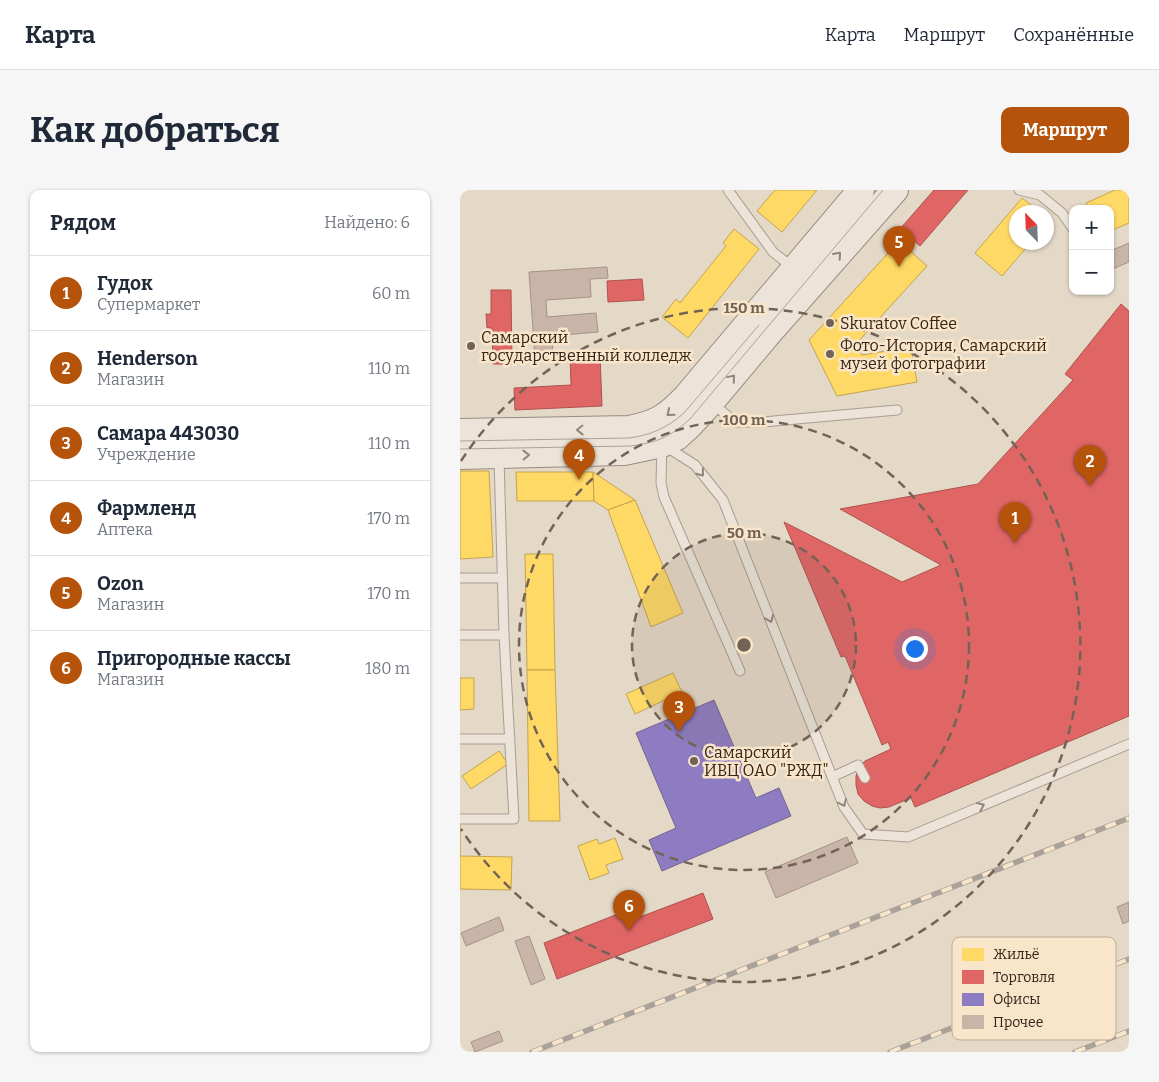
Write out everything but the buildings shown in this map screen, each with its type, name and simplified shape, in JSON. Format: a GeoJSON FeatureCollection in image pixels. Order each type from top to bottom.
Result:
{"type":"FeatureCollection","features":[{"type":"Feature","properties":{"kind":"main road"},"geometry":{"type":"LineString","coordinates":[[460,432],[629,429],[647,426],[663,418],[686,397],[860,190]]}},
{"type":"Feature","properties":{"kind":"main road"},"geometry":{"type":"LineString","coordinates":[[460,456],[624,452],[644,450],[677,437],[711,402],[768,334],[895,190]]}},
{"type":"Feature","properties":{"kind":"lane"},"geometry":{"type":"LineString","coordinates":[[728,190],[773,252],[794,269]]}},
{"type":"Feature","properties":{"kind":"lane"},"geometry":{"type":"LineString","coordinates":[[1019,190],[1040,195],[1062,213],[1069,223]]}},
{"type":"Feature","properties":{"kind":"lane"},"geometry":{"type":"LineString","coordinates":[[711,402],[735,422],[763,422],[897,410]]}},
{"type":"Feature","properties":{"kind":"lane"},"geometry":{"type":"LineString","coordinates":[[662,444],[661,483],[664,497],[740,671]]}},
{"type":"Feature","properties":{"kind":"lane"},"geometry":{"type":"LineString","coordinates":[[662,444],[695,465],[723,500],[844,806],[862,834],[908,837],[1129,744]]}},
{"type":"Feature","properties":{"kind":"lane"},"geometry":{"type":"LineString","coordinates":[[460,819],[514,819],[504,635],[499,455]]}},
{"type":"Feature","properties":{"kind":"lane"},"geometry":{"type":"LineString","coordinates":[[460,578],[502,578]]}},
{"type":"Feature","properties":{"kind":"lane"},"geometry":{"type":"LineString","coordinates":[[460,635],[504,635]]}},
{"type":"Feature","properties":{"kind":"lane"},"geometry":{"type":"LineString","coordinates":[[460,739],[510,740]]}},
{"type":"Feature","properties":{"kind":"lane"},"geometry":{"type":"LineString","coordinates":[[832,777],[858,765],[865,778]]}},
{"type":"Feature","properties":{"kind":"tram line"},"geometry":{"type":"LineString","coordinates":[[460,449],[630,446],[648,443],[669,435],[690,419],[883,190]]}},
{"type":"Feature","properties":{"kind":"tram line"},"geometry":{"type":"LineString","coordinates":[[460,441],[629,438],[652,433],[665,427],[684,413],[759,325]]}},
{"type":"Feature","properties":{"kind":"railway"},"geometry":{"type":"LineString","coordinates":[[532,1052],[1129,818]]}},
{"type":"Feature","properties":{"kind":"railway"},"geometry":{"type":"LineString","coordinates":[[1116,964],[1129,959]]}},
{"type":"Feature","properties":{"kind":"railway"},"geometry":{"type":"LineString","coordinates":[[890,1052],[952,1028]]}},
{"type":"Feature","properties":{"kind":"railway"},"geometry":{"type":"LineString","coordinates":[[1116,1036],[1129,1031]]}},
{"type":"Feature","properties":{"kind":"railway"},"geometry":{"type":"LineString","coordinates":[[1075,1052],[1106,1040]]}},
{"type":"Feature","properties":{"kind":"place","name":"Ozon"},"geometry":{"type":"Point","coordinates":[899,267]}},
{"type":"Feature","properties":{"kind":"place","name":"Skuratov Coffee"},"geometry":{"type":"Point","coordinates":[830,323]}},
{"type":"Feature","properties":{"kind":"place","name":"Самарский государственный колледж"},"geometry":{"type":"Point","coordinates":[471,346]}},
{"type":"Feature","properties":{"kind":"place","name":"Фото-История, Самарский музей фотографии"},"geometry":{"type":"Point","coordinates":[830,354]}},
{"type":"Feature","properties":{"kind":"place","name":"Фармленд"},"geometry":{"type":"Point","coordinates":[579,480]}},
{"type":"Feature","properties":{"kind":"place","name":"Henderson"},"geometry":{"type":"Point","coordinates":[1090,486]}},
{"type":"Feature","properties":{"kind":"place","name":"Гудок"},"geometry":{"type":"Point","coordinates":[1015,543]}},
{"type":"Feature","properties":{"kind":"place","name":"Самара 443030"},"geometry":{"type":"Point","coordinates":[679,732]}},
{"type":"Feature","properties":{"kind":"place","name":"Самарский ИВЦ ОАО \"РЖД\""},"geometry":{"type":"Point","coordinates":[694,761]}},
{"type":"Feature","properties":{"kind":"place","name":"Пригородные кассы"},"geometry":{"type":"Point","coordinates":[629,931]}}]}
